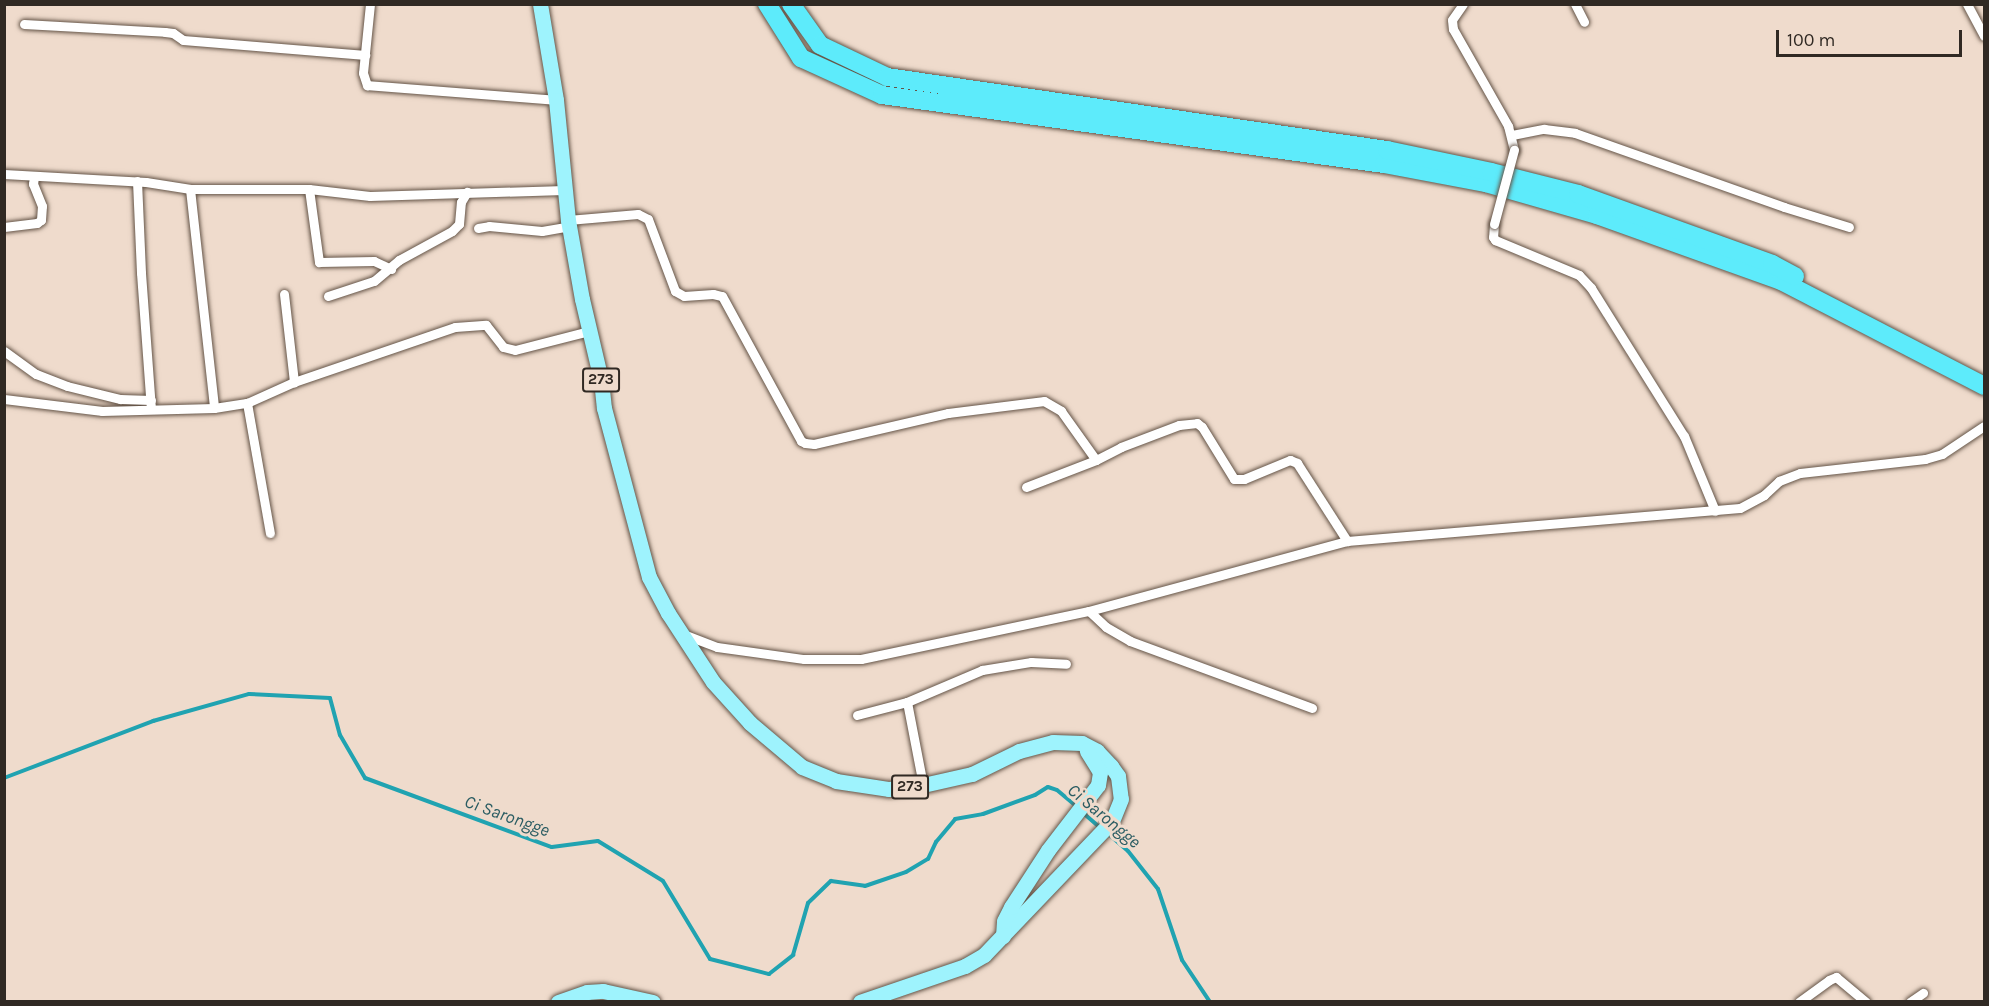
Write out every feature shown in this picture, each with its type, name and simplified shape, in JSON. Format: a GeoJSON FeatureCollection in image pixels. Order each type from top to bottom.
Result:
{"type":"FeatureCollection","features":[{"type":"Feature","properties":{"kind":"highway"},"geometry":{"type":"LineString","coordinates":[[766,4],[801,58],[882,95],[1384,164],[1486,183],[1597,215],[1781,281],[1984,386]]}},
{"type":"Feature","properties":{"kind":"highway"},"geometry":{"type":"LineString","coordinates":[[791,4],[820,45],[887,77],[1387,150],[1578,194],[1772,264],[1984,372]]}},
{"type":"Feature","properties":{"kind":"main road","name":"273"},"geometry":{"type":"LineString","coordinates":[[540,4],[556,100],[568,223],[601,380],[604,408],[633,511],[645,565],[660,599],[713,682],[750,723],[802,767],[818,775],[855,785],[889,789],[923,785],[972,774],[1036,745],[1053,742],[1082,743]]}},
{"type":"Feature","properties":{"kind":"main road"},"geometry":{"type":"LineString","coordinates":[[1002,936],[1004,921],[1011,907],[1048,850],[1098,785],[1100,772],[1082,743]]}},
{"type":"Feature","properties":{"kind":"main road"},"geometry":{"type":"LineString","coordinates":[[860,1002],[975,962],[1109,824],[1118,811],[1121,800],[1118,776],[1112,765],[1097,751],[1082,743]]}},
{"type":"Feature","properties":{"kind":"main road"},"geometry":{"type":"LineString","coordinates":[[558,1002],[587,992],[603,991],[653,1002]]}},
{"type":"Feature","properties":{"kind":"street"},"geometry":{"type":"LineString","coordinates":[[370,4],[364,77],[368,85],[556,100]]}},
{"type":"Feature","properties":{"kind":"street"},"geometry":{"type":"LineString","coordinates":[[1463,4],[1452,20],[1453,29],[1512,135],[1514,150],[1494,224],[1493,237],[1495,240],[1579,275],[1591,288],[1679,427],[1715,511]]}},
{"type":"Feature","properties":{"kind":"street"},"geometry":{"type":"LineString","coordinates":[[1575,4],[1584,22]]}},
{"type":"Feature","properties":{"kind":"street"},"geometry":{"type":"LineString","coordinates":[[1967,4],[1984,36]]}},
{"type":"Feature","properties":{"kind":"street"},"geometry":{"type":"LineString","coordinates":[[24,24],[165,32],[173,33],[183,40],[365,55]]}},
{"type":"Feature","properties":{"kind":"street"},"geometry":{"type":"LineString","coordinates":[[1512,135],[1544,129],[1575,133],[1784,207],[1848,227]]}},
{"type":"Feature","properties":{"kind":"street"},"geometry":{"type":"LineString","coordinates":[[4,174],[137,182],[190,189],[309,189],[370,196],[564,190]]}},
{"type":"Feature","properties":{"kind":"street"},"geometry":{"type":"LineString","coordinates":[[4,227],[38,223],[41,220],[42,206],[33,184],[34,177]]}},
{"type":"Feature","properties":{"kind":"street"},"geometry":{"type":"LineString","coordinates":[[137,182],[151,404]]}},
{"type":"Feature","properties":{"kind":"street"},"geometry":{"type":"LineString","coordinates":[[190,189],[214,408]]}},
{"type":"Feature","properties":{"kind":"street"},"geometry":{"type":"LineString","coordinates":[[309,189],[319,262],[374,261],[390,269]]}},
{"type":"Feature","properties":{"kind":"street"},"geometry":{"type":"LineString","coordinates":[[328,296],[374,280],[399,261],[452,231],[459,224],[461,202],[467,192]]}},
{"type":"Feature","properties":{"kind":"street"},"geometry":{"type":"LineString","coordinates":[[478,228],[489,226],[542,231],[568,223],[638,214],[648,219],[675,291],[684,296],[713,294],[722,296],[801,441],[805,443],[814,444],[948,413],[1044,401],[1052,403],[1061,411],[1096,460]]}},
{"type":"Feature","properties":{"kind":"street"},"geometry":{"type":"LineString","coordinates":[[284,294],[294,382]]}},
{"type":"Feature","properties":{"kind":"street"},"geometry":{"type":"LineString","coordinates":[[4,351],[46,378],[67,386],[151,404],[214,408],[247,403],[294,382],[455,327],[486,325],[503,347],[515,350],[589,331]]}},
{"type":"Feature","properties":{"kind":"street"},"geometry":{"type":"LineString","coordinates":[[4,399],[102,411],[151,404]]}},
{"type":"Feature","properties":{"kind":"street"},"geometry":{"type":"LineString","coordinates":[[102,411],[120,399]]}},
{"type":"Feature","properties":{"kind":"street"},"geometry":{"type":"LineString","coordinates":[[247,403],[270,533]]}},
{"type":"Feature","properties":{"kind":"street"},"geometry":{"type":"LineString","coordinates":[[1026,487],[1179,425],[1197,423],[1202,427],[1234,479],[1244,479],[1290,460],[1297,463],[1347,541]]}},
{"type":"Feature","properties":{"kind":"street"},"geometry":{"type":"LineString","coordinates":[[683,634],[717,647],[804,659],[861,658],[1089,611],[1347,541],[1715,511],[1748,505],[1779,481],[1800,473],[1925,459],[1942,454],[1983,430]]}},
{"type":"Feature","properties":{"kind":"street"},"geometry":{"type":"LineString","coordinates":[[1089,611],[1106,627],[1130,641],[1312,708]]}},
{"type":"Feature","properties":{"kind":"street"},"geometry":{"type":"LineString","coordinates":[[857,715],[907,702],[961,677],[998,666],[1031,662],[1065,664]]}},
{"type":"Feature","properties":{"kind":"street"},"geometry":{"type":"LineString","coordinates":[[907,702],[923,785]]}},
{"type":"Feature","properties":{"kind":"street"},"geometry":{"type":"LineString","coordinates":[[1799,1002],[1836,978],[1866,1002]]}},
{"type":"Feature","properties":{"kind":"street"},"geometry":{"type":"LineString","coordinates":[[1910,1002],[1923,993]]}},
{"type":"Feature","properties":{"kind":"waterway","name":"Ci Sarongge"},"geometry":{"type":"LineString","coordinates":[[4,778],[153,721],[249,694],[330,698],[340,735],[365,778],[552,847],[598,841],[663,881],[710,959],[769,974],[793,955],[808,903],[831,881],[865,886],[906,872],[928,859],[936,842],[955,819],[983,814],[1035,795],[1048,787],[1057,790],[1077,807]]}},
{"type":"Feature","properties":{"kind":"waterway","name":"Ci Sarongge"},"geometry":{"type":"LineString","coordinates":[[1082,812],[1099,827]]}},
{"type":"Feature","properties":{"kind":"waterway","name":"Ci Sarongge"},"geometry":{"type":"LineString","coordinates":[[1105,831],[1128,851],[1158,889],[1182,960],[1210,1002]]}}]}
